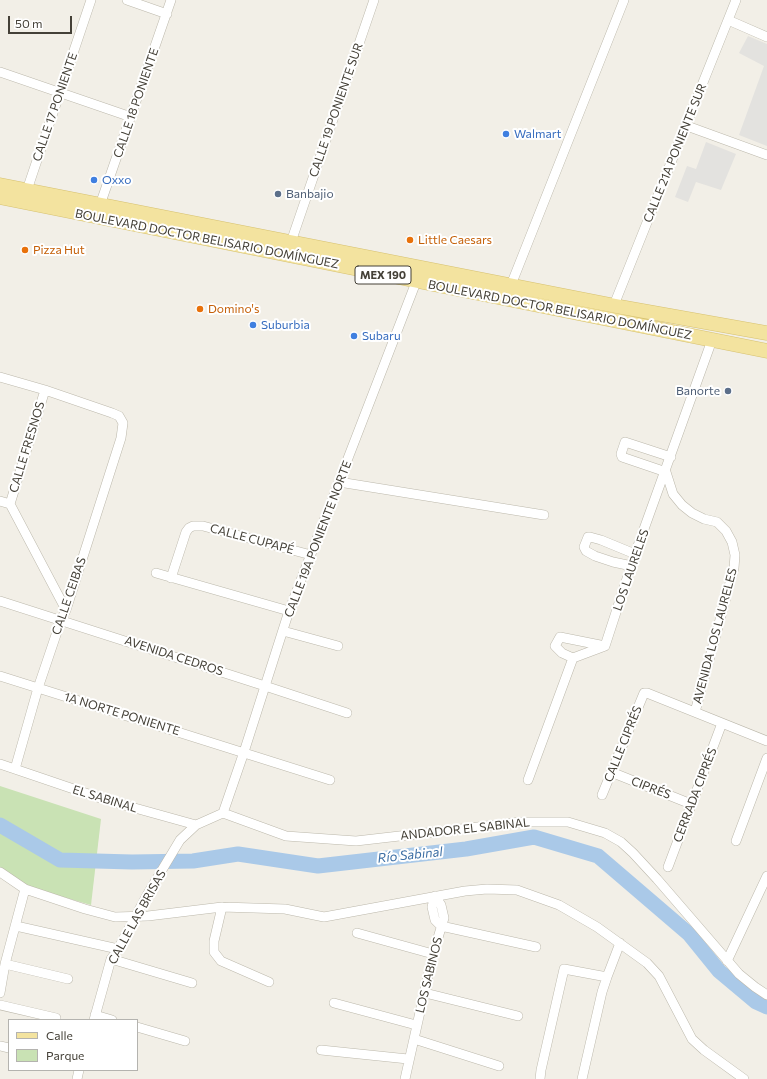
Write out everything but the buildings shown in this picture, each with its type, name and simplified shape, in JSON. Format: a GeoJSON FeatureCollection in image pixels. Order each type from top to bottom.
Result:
{"type":"FeatureCollection","features":[{"type":"Feature","properties":{"kind":"main road","name":"BOULEVARD DOCTOR BELISARIO DOMÍNGUEZ"},"geometry":{"type":"LineString","coordinates":[[0,185],[614,305],[767,333]]}},
{"type":"Feature","properties":{"kind":"main road","name":"BOULEVARD DOCTOR BELISARIO DOMÍNGUEZ"},"geometry":{"type":"LineString","coordinates":[[0,197],[417,282],[767,351]]}},
{"type":"Feature","properties":{"kind":"street","name":"CALLE 17 PONIENTE"},"geometry":{"type":"LineString","coordinates":[[26,190],[61,93],[91,0]]}},
{"type":"Feature","properties":{"kind":"street"},"geometry":{"type":"LineString","coordinates":[[127,0],[167,14]]}},
{"type":"Feature","properties":{"kind":"street","name":"CALLE 18 PONIENTE"},"geometry":{"type":"LineString","coordinates":[[100,205],[171,0]]}},
{"type":"Feature","properties":{"kind":"street","name":"CALLE 19 PONIENTE SUR"},"geometry":{"type":"LineString","coordinates":[[291,242],[374,0]]}},
{"type":"Feature","properties":{"kind":"street"},"geometry":{"type":"LineString","coordinates":[[511,285],[624,0]]}},
{"type":"Feature","properties":{"kind":"street","name":"CALLE 21A PONIENTE SUR"},"geometry":{"type":"LineString","coordinates":[[614,305],[687,126],[736,0]]}},
{"type":"Feature","properties":{"kind":"street"},"geometry":{"type":"LineString","coordinates":[[728,20],[767,37]]}},
{"type":"Feature","properties":{"kind":"street"},"geometry":{"type":"LineString","coordinates":[[0,72],[131,117]]}},
{"type":"Feature","properties":{"kind":"street"},"geometry":{"type":"LineString","coordinates":[[687,126],[767,155]]}},
{"type":"Feature","properties":{"kind":"street","name":"CALLE 19A PONIENTE NORTE"},"geometry":{"type":"LineString","coordinates":[[223,813],[289,611],[417,282],[420,267]]}},
{"type":"Feature","properties":{"kind":"street","name":"LOS LAURELES"},"geometry":{"type":"LineString","coordinates":[[605,646],[635,554],[666,472],[712,340]]}},
{"type":"Feature","properties":{"kind":"street"},"geometry":{"type":"LineString","coordinates":[[0,377],[45,390]]}},
{"type":"Feature","properties":{"kind":"street","name":"CALLE CEIBAS"},"geometry":{"type":"LineString","coordinates":[[15,769],[38,688],[60,620],[66,610],[121,438],[123,423],[119,416],[112,413],[45,390]]}},
{"type":"Feature","properties":{"kind":"street","name":"CALLE FRESNOS"},"geometry":{"type":"LineString","coordinates":[[10,504],[45,390]]}},
{"type":"Feature","properties":{"kind":"street"},"geometry":{"type":"LineString","coordinates":[[666,472],[622,457],[621,454],[624,444],[625,442],[628,442],[671,457]]}},
{"type":"Feature","properties":{"kind":"street","name":"AVENIDA LOS LAURELES"},"geometry":{"type":"LineString","coordinates":[[666,472],[673,494],[682,505],[692,514],[717,522],[726,531],[732,542],[735,555],[734,568],[695,712]]}},
{"type":"Feature","properties":{"kind":"street"},"geometry":{"type":"LineString","coordinates":[[339,482],[544,515]]}},
{"type":"Feature","properties":{"kind":"street"},"geometry":{"type":"LineString","coordinates":[[0,501],[10,504],[66,610]]}},
{"type":"Feature","properties":{"kind":"street","name":"CALLE CUPAPÉ"},"geometry":{"type":"LineString","coordinates":[[171,578],[186,532],[193,526],[203,526],[311,555]]}},
{"type":"Feature","properties":{"kind":"street"},"geometry":{"type":"LineString","coordinates":[[632,566],[595,556],[586,551],[584,546],[588,537],[590,537],[608,542],[635,554]]}},
{"type":"Feature","properties":{"kind":"street"},"geometry":{"type":"LineString","coordinates":[[156,573],[289,611]]}},
{"type":"Feature","properties":{"kind":"street","name":"AVENIDA CEDROS"},"geometry":{"type":"LineString","coordinates":[[0,601],[265,686],[347,714]]}},
{"type":"Feature","properties":{"kind":"street"},"geometry":{"type":"LineString","coordinates":[[283,631],[338,646]]}},
{"type":"Feature","properties":{"kind":"street"},"geometry":{"type":"LineString","coordinates":[[560,637],[605,646],[573,658],[562,653],[555,646],[560,637]]}},
{"type":"Feature","properties":{"kind":"street"},"geometry":{"type":"LineString","coordinates":[[528,780],[573,658]]}},
{"type":"Feature","properties":{"kind":"street","name":"1A NORTE PONIENTE"},"geometry":{"type":"LineString","coordinates":[[0,676],[330,780]]}},
{"type":"Feature","properties":{"kind":"street","name":"CALLE CIPRÉS"},"geometry":{"type":"LineString","coordinates":[[602,795],[644,694],[648,693],[695,712]]}},
{"type":"Feature","properties":{"kind":"street"},"geometry":{"type":"LineString","coordinates":[[695,712],[767,741]]}},
{"type":"Feature","properties":{"kind":"street","name":"CERRADA CIPRÉS"},"geometry":{"type":"LineString","coordinates":[[668,867],[722,723]]}},
{"type":"Feature","properties":{"kind":"street"},"geometry":{"type":"LineString","coordinates":[[736,841],[767,758]]}},
{"type":"Feature","properties":{"kind":"street","name":"EL SABINAL"},"geometry":{"type":"LineString","coordinates":[[0,764],[106,800],[196,825]]}},
{"type":"Feature","properties":{"kind":"street","name":"CIPRÉS"},"geometry":{"type":"LineString","coordinates":[[611,772],[692,804]]}},
{"type":"Feature","properties":{"kind":"street"},"geometry":{"type":"LineString","coordinates":[[196,825],[223,813]]}},
{"type":"Feature","properties":{"kind":"street","name":"ANDADOR EL SABINAL"},"geometry":{"type":"LineString","coordinates":[[223,813],[286,836],[356,841],[521,822],[568,822],[605,833],[621,842],[633,853],[739,974],[767,995]]}},
{"type":"Feature","properties":{"kind":"street","name":"CALLE LAS BRISAS"},"geometry":{"type":"LineString","coordinates":[[94,1018],[111,959],[180,840],[196,825]]}},
{"type":"Feature","properties":{"kind":"street"},"geometry":{"type":"LineString","coordinates":[[0,872],[25,889],[85,909],[115,917],[135,917],[222,908],[285,909],[324,917],[435,896],[487,889],[517,890],[560,905],[597,927],[647,963],[659,976],[692,1039],[704,1050],[744,1079]]}},
{"type":"Feature","properties":{"kind":"street"},"geometry":{"type":"LineString","coordinates":[[727,961],[767,876]]}},
{"type":"Feature","properties":{"kind":"street"},"geometry":{"type":"LineString","coordinates":[[0,993],[5,964],[25,889]]}},
{"type":"Feature","properties":{"kind":"street","name":"LOS SABINOS"},"geometry":{"type":"LineString","coordinates":[[405,1079],[416,1025],[444,918],[441,905],[435,896]]}},
{"type":"Feature","properties":{"kind":"street"},"geometry":{"type":"LineString","coordinates":[[222,908],[214,941],[214,952],[221,961],[269,982]]}},
{"type":"Feature","properties":{"kind":"street"},"geometry":{"type":"LineString","coordinates":[[16,926],[118,949]]}},
{"type":"Feature","properties":{"kind":"street"},"geometry":{"type":"LineString","coordinates":[[441,926],[536,947]]}},
{"type":"Feature","properties":{"kind":"street"},"geometry":{"type":"LineString","coordinates":[[357,934],[434,954]]}},
{"type":"Feature","properties":{"kind":"street"},"geometry":{"type":"LineString","coordinates":[[582,1079],[607,977],[620,943]]}},
{"type":"Feature","properties":{"kind":"street"},"geometry":{"type":"LineString","coordinates":[[111,959],[192,983]]}},
{"type":"Feature","properties":{"kind":"street"},"geometry":{"type":"LineString","coordinates":[[5,964],[68,979]]}},
{"type":"Feature","properties":{"kind":"street"},"geometry":{"type":"LineString","coordinates":[[540,1079],[564,969],[607,977]]}},
{"type":"Feature","properties":{"kind":"street"},"geometry":{"type":"LineString","coordinates":[[425,993],[518,1016]]}},
{"type":"Feature","properties":{"kind":"street"},"geometry":{"type":"LineString","coordinates":[[334,1003],[416,1025]]}},
{"type":"Feature","properties":{"kind":"street"},"geometry":{"type":"LineString","coordinates":[[0,1005],[56,1018]]}},
{"type":"Feature","properties":{"kind":"street"},"geometry":{"type":"LineString","coordinates":[[138,1027],[185,1041]]}},
{"type":"Feature","properties":{"kind":"street"},"geometry":{"type":"LineString","coordinates":[[414,1039],[500,1066]]}},
{"type":"Feature","properties":{"kind":"street"},"geometry":{"type":"LineString","coordinates":[[321,1050],[408,1059]]}},
{"type":"Feature","properties":{"kind":"green space"},"geometry":{"type":"Polygon","coordinates":[[[0,786],[101,819],[91,905],[28,887],[0,867],[0,786]]]}},
{"type":"Feature","properties":{"kind":"shaded area"},"geometry":{"type":"Polygon","coordinates":[[[748,36],[767,44],[767,146],[739,135],[764,66],[739,53],[748,36]]]}},
{"type":"Feature","properties":{"kind":"shaded area"},"geometry":{"type":"Polygon","coordinates":[[[706,142],[736,154],[721,190],[696,182],[688,202],[675,197],[687,166],[696,169],[706,142]]]}},
{"type":"Feature","properties":{"kind":"waterway","name":"Río Sabinal"},"geometry":{"type":"LineString","coordinates":[[0,825],[60,860],[132,862],[193,861],[238,854],[318,866],[466,849],[534,837],[598,856],[689,934],[719,971],[756,1002],[767,1007]]}},
{"type":"Feature","properties":{"kind":"place","name":"Walmart"},"geometry":{"type":"Point","coordinates":[506,134]}},
{"type":"Feature","properties":{"kind":"place","name":"Oxxo"},"geometry":{"type":"Point","coordinates":[94,180]}},
{"type":"Feature","properties":{"kind":"place","name":"Banbajio"},"geometry":{"type":"Point","coordinates":[278,194]}},
{"type":"Feature","properties":{"kind":"place","name":"Little Caesars"},"geometry":{"type":"Point","coordinates":[410,240]}},
{"type":"Feature","properties":{"kind":"place","name":"Pizza Hut"},"geometry":{"type":"Point","coordinates":[25,250]}},
{"type":"Feature","properties":{"kind":"place","name":"Domino's"},"geometry":{"type":"Point","coordinates":[200,309]}},
{"type":"Feature","properties":{"kind":"place","name":"Suburbia"},"geometry":{"type":"Point","coordinates":[253,325]}},
{"type":"Feature","properties":{"kind":"place","name":"Subaru"},"geometry":{"type":"Point","coordinates":[354,336]}},
{"type":"Feature","properties":{"kind":"place","name":"Banorte"},"geometry":{"type":"Point","coordinates":[728,391]}}]}
